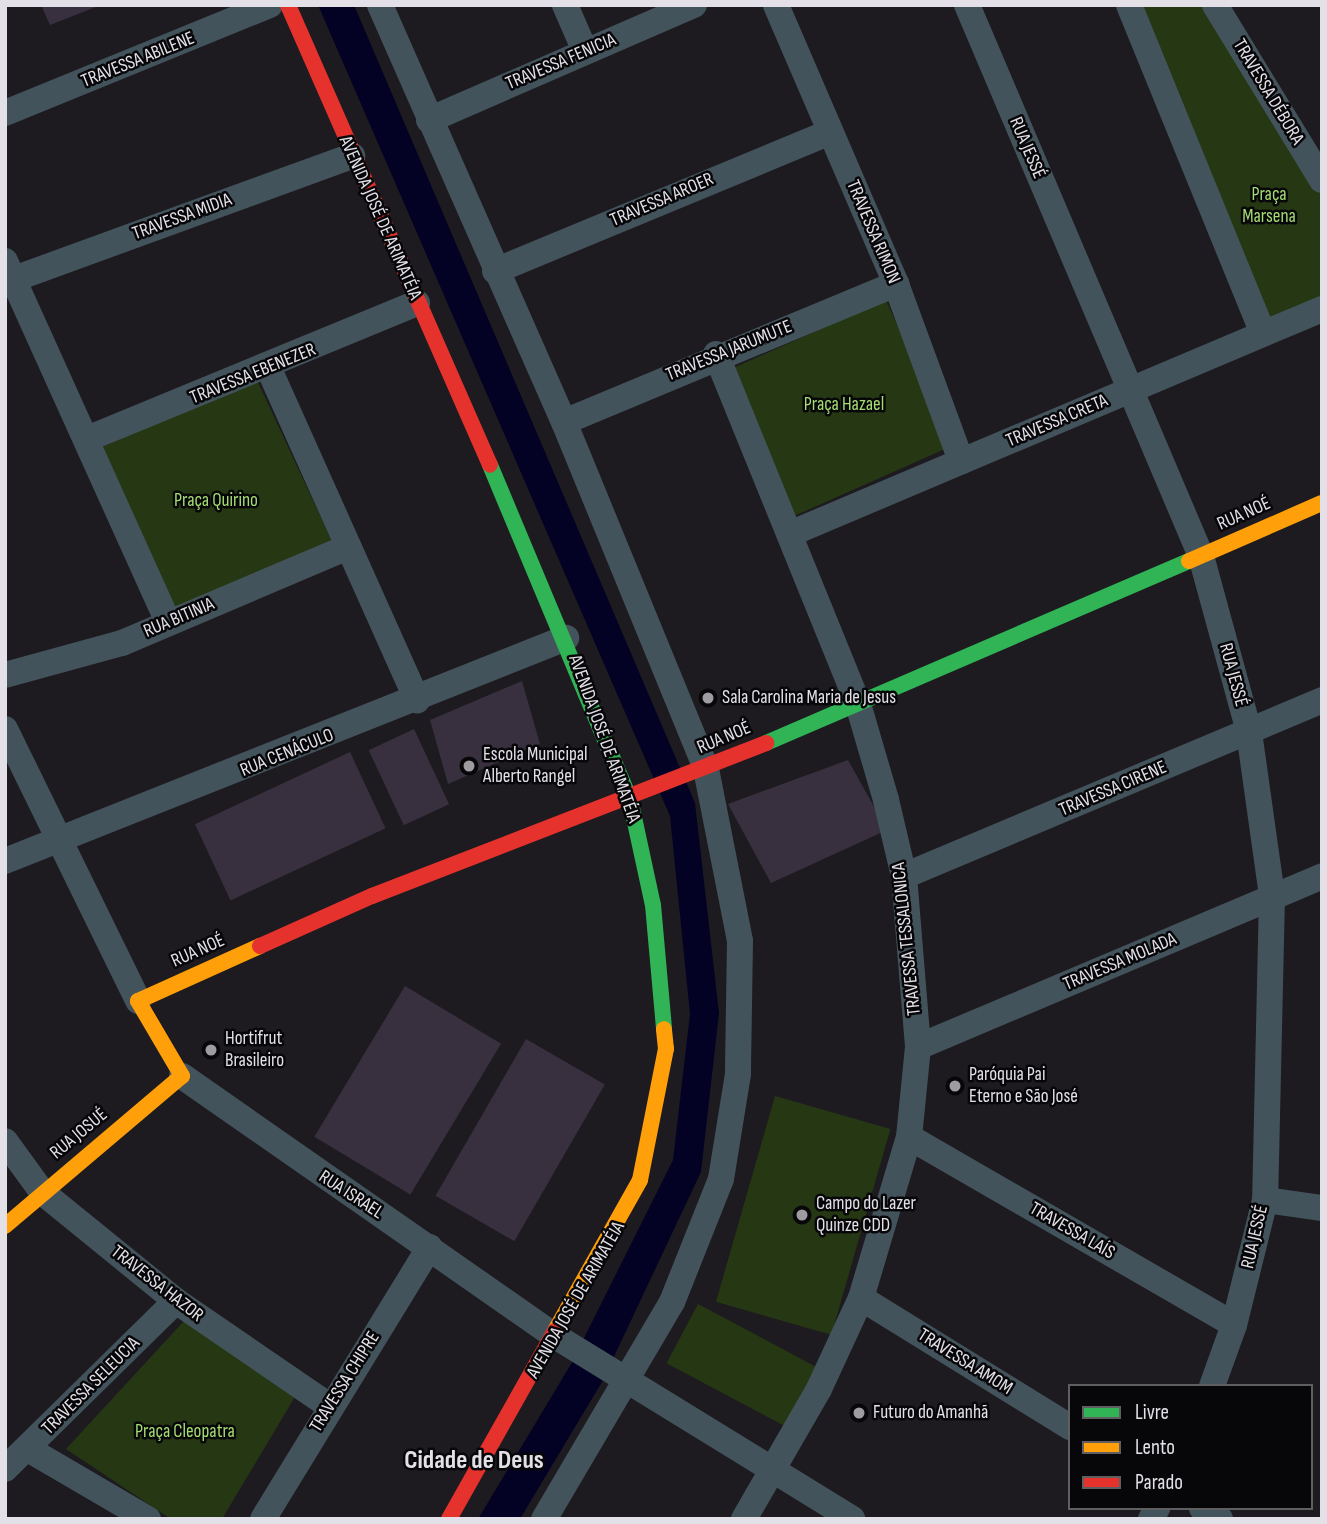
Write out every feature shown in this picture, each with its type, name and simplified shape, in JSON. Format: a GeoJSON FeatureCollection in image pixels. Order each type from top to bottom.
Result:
{"type":"FeatureCollection","features":[{"type":"Feature","properties":{"kind":"street","name":"TRAVESSA ABILENE"},"geometry":{"type":"LineString","coordinates":[[7,109],[270,5]]}},
{"type":"Feature","properties":{"kind":"street","name":"AVENIDA JOSÉ DE ARIMATÉIA"},"geometry":{"type":"LineString","coordinates":[[288,5],[634,798],[653,905],[666,1049],[661,1088],[639,1180],[560,1339],[449,1519]]}},
{"type":"Feature","properties":{"kind":"street"},"geometry":{"type":"LineString","coordinates":[[380,5],[495,271],[564,422],[702,770],[740,941],[738,1074],[721,1179],[672,1302],[624,1377],[544,1519]]}},
{"type":"Feature","properties":{"kind":"street"},"geometry":{"type":"LineString","coordinates":[[565,5],[585,51]]}},
{"type":"Feature","properties":{"kind":"street","name":"TRAVESSA FENICIA"},"geometry":{"type":"LineString","coordinates":[[429,120],[694,5]]}},
{"type":"Feature","properties":{"kind":"street","name":"TRAVESSA RIMON"},"geometry":{"type":"LineString","coordinates":[[776,5],[896,284],[961,461]]}},
{"type":"Feature","properties":{"kind":"street","name":"RUA JESSÉ"},"geometry":{"type":"LineString","coordinates":[[967,5],[1201,556],[1249,732],[1272,897],[1265,1200],[1234,1325],[1213,1384]]}},
{"type":"Feature","properties":{"kind":"street"},"geometry":{"type":"LineString","coordinates":[[1129,5],[1263,333]]}},
{"type":"Feature","properties":{"kind":"street","name":"TRAVESSA DÉBORA"},"geometry":{"type":"LineString","coordinates":[[1215,5],[1322,180]]}},
{"type":"Feature","properties":{"kind":"street","name":"TRAVESSA AROER"},"geometry":{"type":"LineString","coordinates":[[495,271],[830,132]]}},
{"type":"Feature","properties":{"kind":"street","name":"TRAVESSA MIDIA"},"geometry":{"type":"LineString","coordinates":[[9,270],[352,156]]}},
{"type":"Feature","properties":{"kind":"street"},"geometry":{"type":"LineString","coordinates":[[9,270],[88,439],[168,622]]}},
{"type":"Feature","properties":{"kind":"street","name":"TRAVESSA JARUMUTE"},"geometry":{"type":"LineString","coordinates":[[564,422],[716,354],[896,284]]}},
{"type":"Feature","properties":{"kind":"street","name":"TRAVESSA EBENEZER"},"geometry":{"type":"LineString","coordinates":[[88,439],[269,369],[417,303]]}},
{"type":"Feature","properties":{"kind":"street","name":"TRAVESSA CRETA"},"geometry":{"type":"LineString","coordinates":[[792,533],[1322,309]]}},
{"type":"Feature","properties":{"kind":"street","name":"TRAVESSA TESSALONICA"},"geometry":{"type":"LineString","coordinates":[[716,354],[792,533],[858,704],[904,876],[918,1047],[909,1137],[861,1298],[772,1474],[744,1519]]}},
{"type":"Feature","properties":{"kind":"street"},"geometry":{"type":"LineString","coordinates":[[269,369],[417,700]]}},
{"type":"Feature","properties":{"kind":"street","name":"RUA NOÉ"},"geometry":{"type":"LineString","coordinates":[[138,1001],[372,896],[702,770],[1322,503]]}},
{"type":"Feature","properties":{"kind":"street","name":"RUA BITINIA"},"geometry":{"type":"LineString","coordinates":[[5,675],[122,643],[348,547]]}},
{"type":"Feature","properties":{"kind":"street","name":"RUA CENÁCULO"},"geometry":{"type":"LineString","coordinates":[[5,861],[59,844],[566,638]]}},
{"type":"Feature","properties":{"kind":"street","name":"TRAVESSA CIRENE"},"geometry":{"type":"LineString","coordinates":[[904,876],[1322,700]]}},
{"type":"Feature","properties":{"kind":"street","name":"RUA ISRAEL"},"geometry":{"type":"LineString","coordinates":[[5,729],[138,1001],[182,1076],[560,1339],[624,1377],[772,1474],[852,1519]]}},
{"type":"Feature","properties":{"kind":"street","name":"TRAVESSA MOLADA"},"geometry":{"type":"LineString","coordinates":[[918,1047],[1322,876]]}},
{"type":"Feature","properties":{"kind":"street","name":"RUA JOSUÉ"},"geometry":{"type":"LineString","coordinates":[[5,1226],[182,1076]]}},
{"type":"Feature","properties":{"kind":"street","name":"TRAVESSA LAÍS"},"geometry":{"type":"LineString","coordinates":[[909,1137],[1234,1325]]}},
{"type":"Feature","properties":{"kind":"street","name":"TRAVESSA HAZOR"},"geometry":{"type":"LineString","coordinates":[[5,1141],[42,1192],[176,1301],[328,1405]]}},
{"type":"Feature","properties":{"kind":"street"},"geometry":{"type":"LineString","coordinates":[[1265,1200],[1322,1208]]}},
{"type":"Feature","properties":{"kind":"street","name":"TRAVESSA CHIPRE"},"geometry":{"type":"LineString","coordinates":[[263,1519],[328,1405],[430,1247]]}},
{"type":"Feature","properties":{"kind":"street","name":"TRAVESSA AMOM"},"geometry":{"type":"LineString","coordinates":[[861,1298],[1068,1426]]}},
{"type":"Feature","properties":{"kind":"street","name":"TRAVESSA SELEUCIA"},"geometry":{"type":"LineString","coordinates":[[5,1469],[29,1450],[176,1301]]}},
{"type":"Feature","properties":{"kind":"street"},"geometry":{"type":"LineString","coordinates":[[29,1450],[148,1519]]}},
{"type":"Feature","properties":{"kind":"green space","name":"Praça Marsena"},"geometry":{"type":"Polygon","coordinates":[[[1126,5],[1209,5],[1322,192],[1322,297],[1263,321],[1126,5]]]}},
{"type":"Feature","properties":{"kind":"green space","name":"Praça Hazael"},"geometry":{"type":"Polygon","coordinates":[[[886,300],[951,446],[791,517],[726,371],[886,300]]]}},
{"type":"Feature","properties":{"kind":"green space","name":"Praça Quirino"},"geometry":{"type":"Polygon","coordinates":[[[255,376],[334,545],[178,618],[99,449],[255,376]]]}},
{"type":"Feature","properties":{"kind":"green space","name":"Campo do Lazer Quinze CDD"},"geometry":{"type":"Polygon","coordinates":[[[775,1096],[890,1129],[831,1335],[716,1302],[775,1096]]]}},
{"type":"Feature","properties":{"kind":"green space"},"geometry":{"type":"Polygon","coordinates":[[[698,1304],[816,1367],[785,1426],[667,1363],[698,1304]]]}},
{"type":"Feature","properties":{"kind":"green space","name":"Praça Cleopatra"},"geometry":{"type":"Polygon","coordinates":[[[184,1321],[296,1395],[222,1519],[171,1519],[66,1449],[184,1321]]]}},
{"type":"Feature","properties":{"kind":"water"},"geometry":{"type":"Polygon","coordinates":[[[318,5],[354,5],[695,803],[719,1013],[701,1172],[602,1382],[520,1519],[478,1519],[571,1364],[673,1160],[690,1014],[670,816],[318,5]]]}},
{"type":"Feature","properties":{"kind":"building"},"geometry":{"type":"Polygon","coordinates":[[[41,5],[101,5],[50,25],[41,5]]]}},
{"type":"Feature","properties":{"kind":"building"},"geometry":{"type":"Polygon","coordinates":[[[522,681],[540,744],[448,784],[430,720],[522,681]]]}},
{"type":"Feature","properties":{"kind":"building"},"geometry":{"type":"Polygon","coordinates":[[[414,729],[449,804],[404,825],[369,750],[414,729]]]}},
{"type":"Feature","properties":{"kind":"building"},"geometry":{"type":"Polygon","coordinates":[[[350,752],[385,828],[231,900],[195,824],[350,752]]]}},
{"type":"Feature","properties":{"kind":"building"},"geometry":{"type":"Polygon","coordinates":[[[848,760],[887,830],[771,883],[728,804],[848,760]]]}},
{"type":"Feature","properties":{"kind":"building"},"geometry":{"type":"Polygon","coordinates":[[[405,986],[501,1044],[410,1195],[314,1137],[405,986]]]}},
{"type":"Feature","properties":{"kind":"building"},"geometry":{"type":"Polygon","coordinates":[[[526,1039],[605,1084],[514,1241],[436,1196],[526,1039]]]}},
{"type":"Feature","properties":{"kind":"traffic: fast"},"geometry":{"type":"LineString","coordinates":[[490,465],[630,799],[653,905],[664,1029]]}},
{"type":"Feature","properties":{"kind":"traffic: fast"},"geometry":{"type":"LineString","coordinates":[[766,743],[1189,561]]}},
{"type":"Feature","properties":{"kind":"traffic: slow"},"geometry":{"type":"LineString","coordinates":[[1189,561],[1322,503]]}},
{"type":"Feature","properties":{"kind":"traffic: slow"},"geometry":{"type":"LineString","coordinates":[[5,1226],[182,1076],[138,1001],[260,946]]}},
{"type":"Feature","properties":{"kind":"traffic: slow"},"geometry":{"type":"LineString","coordinates":[[555,1331],[640,1180],[666,1049],[664,1029]]}},
{"type":"Feature","properties":{"kind":"traffic: jam"},"geometry":{"type":"LineString","coordinates":[[288,5],[490,465]]}},
{"type":"Feature","properties":{"kind":"traffic: jam"},"geometry":{"type":"LineString","coordinates":[[260,946],[372,896],[766,743]]}},
{"type":"Feature","properties":{"kind":"traffic: jam"},"geometry":{"type":"LineString","coordinates":[[449,1519],[555,1331]]}},
{"type":"Feature","properties":{"kind":"place","name":"Sala Carolina Maria de Jesus"},"geometry":{"type":"Point","coordinates":[708,698]}},
{"type":"Feature","properties":{"kind":"place","name":"Escola Municipal Alberto Rangel"},"geometry":{"type":"Point","coordinates":[469,766]}},
{"type":"Feature","properties":{"kind":"place","name":"Hortifrut Brasileiro"},"geometry":{"type":"Point","coordinates":[211,1050]}},
{"type":"Feature","properties":{"kind":"place","name":"Paróquia Pai Eterno e São José"},"geometry":{"type":"Point","coordinates":[955,1086]}},
{"type":"Feature","properties":{"kind":"place","name":"Campo do Lazer Quinze CDD"},"geometry":{"type":"Point","coordinates":[802,1215]}},
{"type":"Feature","properties":{"kind":"place","name":"Futuro do Amanhã"},"geometry":{"type":"Point","coordinates":[859,1413]}},
{"type":"Feature","properties":{"kind":"district","name":"Cidade de Deus"},"geometry":{"type":"Point","coordinates":[474,1461]}}]}
